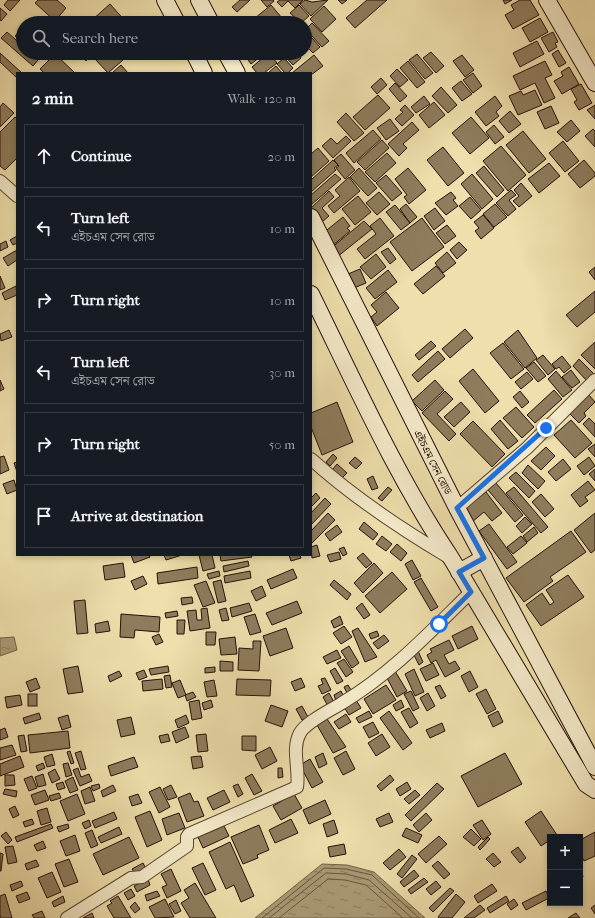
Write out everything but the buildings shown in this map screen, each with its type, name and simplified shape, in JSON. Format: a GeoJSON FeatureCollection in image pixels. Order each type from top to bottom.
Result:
{"type":"FeatureCollection","features":[{"type":"Feature","properties":{"kind":"main road"},"geometry":{"type":"LineString","coordinates":[[165,0],[173,16]]}},
{"type":"Feature","properties":{"kind":"main road"},"geometry":{"type":"LineString","coordinates":[[199,0],[207,16]]}},
{"type":"Feature","properties":{"kind":"main road"},"geometry":{"type":"LineString","coordinates":[[547,0],[595,83]]}},
{"type":"Feature","properties":{"kind":"main road"},"geometry":{"type":"LineString","coordinates":[[198,60],[204,72]]}},
{"type":"Feature","properties":{"kind":"main road"},"geometry":{"type":"LineString","coordinates":[[230,60],[236,72]]}},
{"type":"Feature","properties":{"kind":"main road","name":"এইচএম সেন রোড"},"geometry":{"type":"LineString","coordinates":[[312,219],[457,508],[595,768]]}},
{"type":"Feature","properties":{"kind":"main road"},"geometry":{"type":"LineString","coordinates":[[312,296],[386,445],[432,530],[455,565],[586,784],[595,790]]}},
{"type":"Feature","properties":{"kind":"main road"},"geometry":{"type":"LineString","coordinates":[[455,565],[484,558]]}},
{"type":"Feature","properties":{"kind":"street"},"geometry":{"type":"LineString","coordinates":[[0,180],[16,195]]}},
{"type":"Feature","properties":{"kind":"street"},"geometry":{"type":"LineString","coordinates":[[457,508],[527,448],[595,380]]}},
{"type":"Feature","properties":{"kind":"street"},"geometry":{"type":"LineString","coordinates":[[312,460],[324,471],[455,565]]}},
{"type":"Feature","properties":{"kind":"street"},"geometry":{"type":"LineString","coordinates":[[67,918],[131,878],[140,877],[155,869],[187,846],[187,837],[189,834],[297,787],[296,742],[305,727],[363,691],[389,670],[415,648],[471,592]]}},
{"type":"Feature","properties":{"kind":"water"},"geometry":{"type":"Polygon","coordinates":[[[14,637],[17,650],[0,656],[0,638],[14,637]]]}},
{"type":"Feature","properties":{"kind":"water"},"geometry":{"type":"Polygon","coordinates":[[[322,864],[347,865],[374,872],[425,918],[255,918],[322,864]]]}},
{"type":"Feature","properties":{"kind":"route"},"geometry":{"type":"LineString","coordinates":[[439,624],[471,592],[459,572],[484,558],[457,508],[527,448],[546,428]]}}]}
